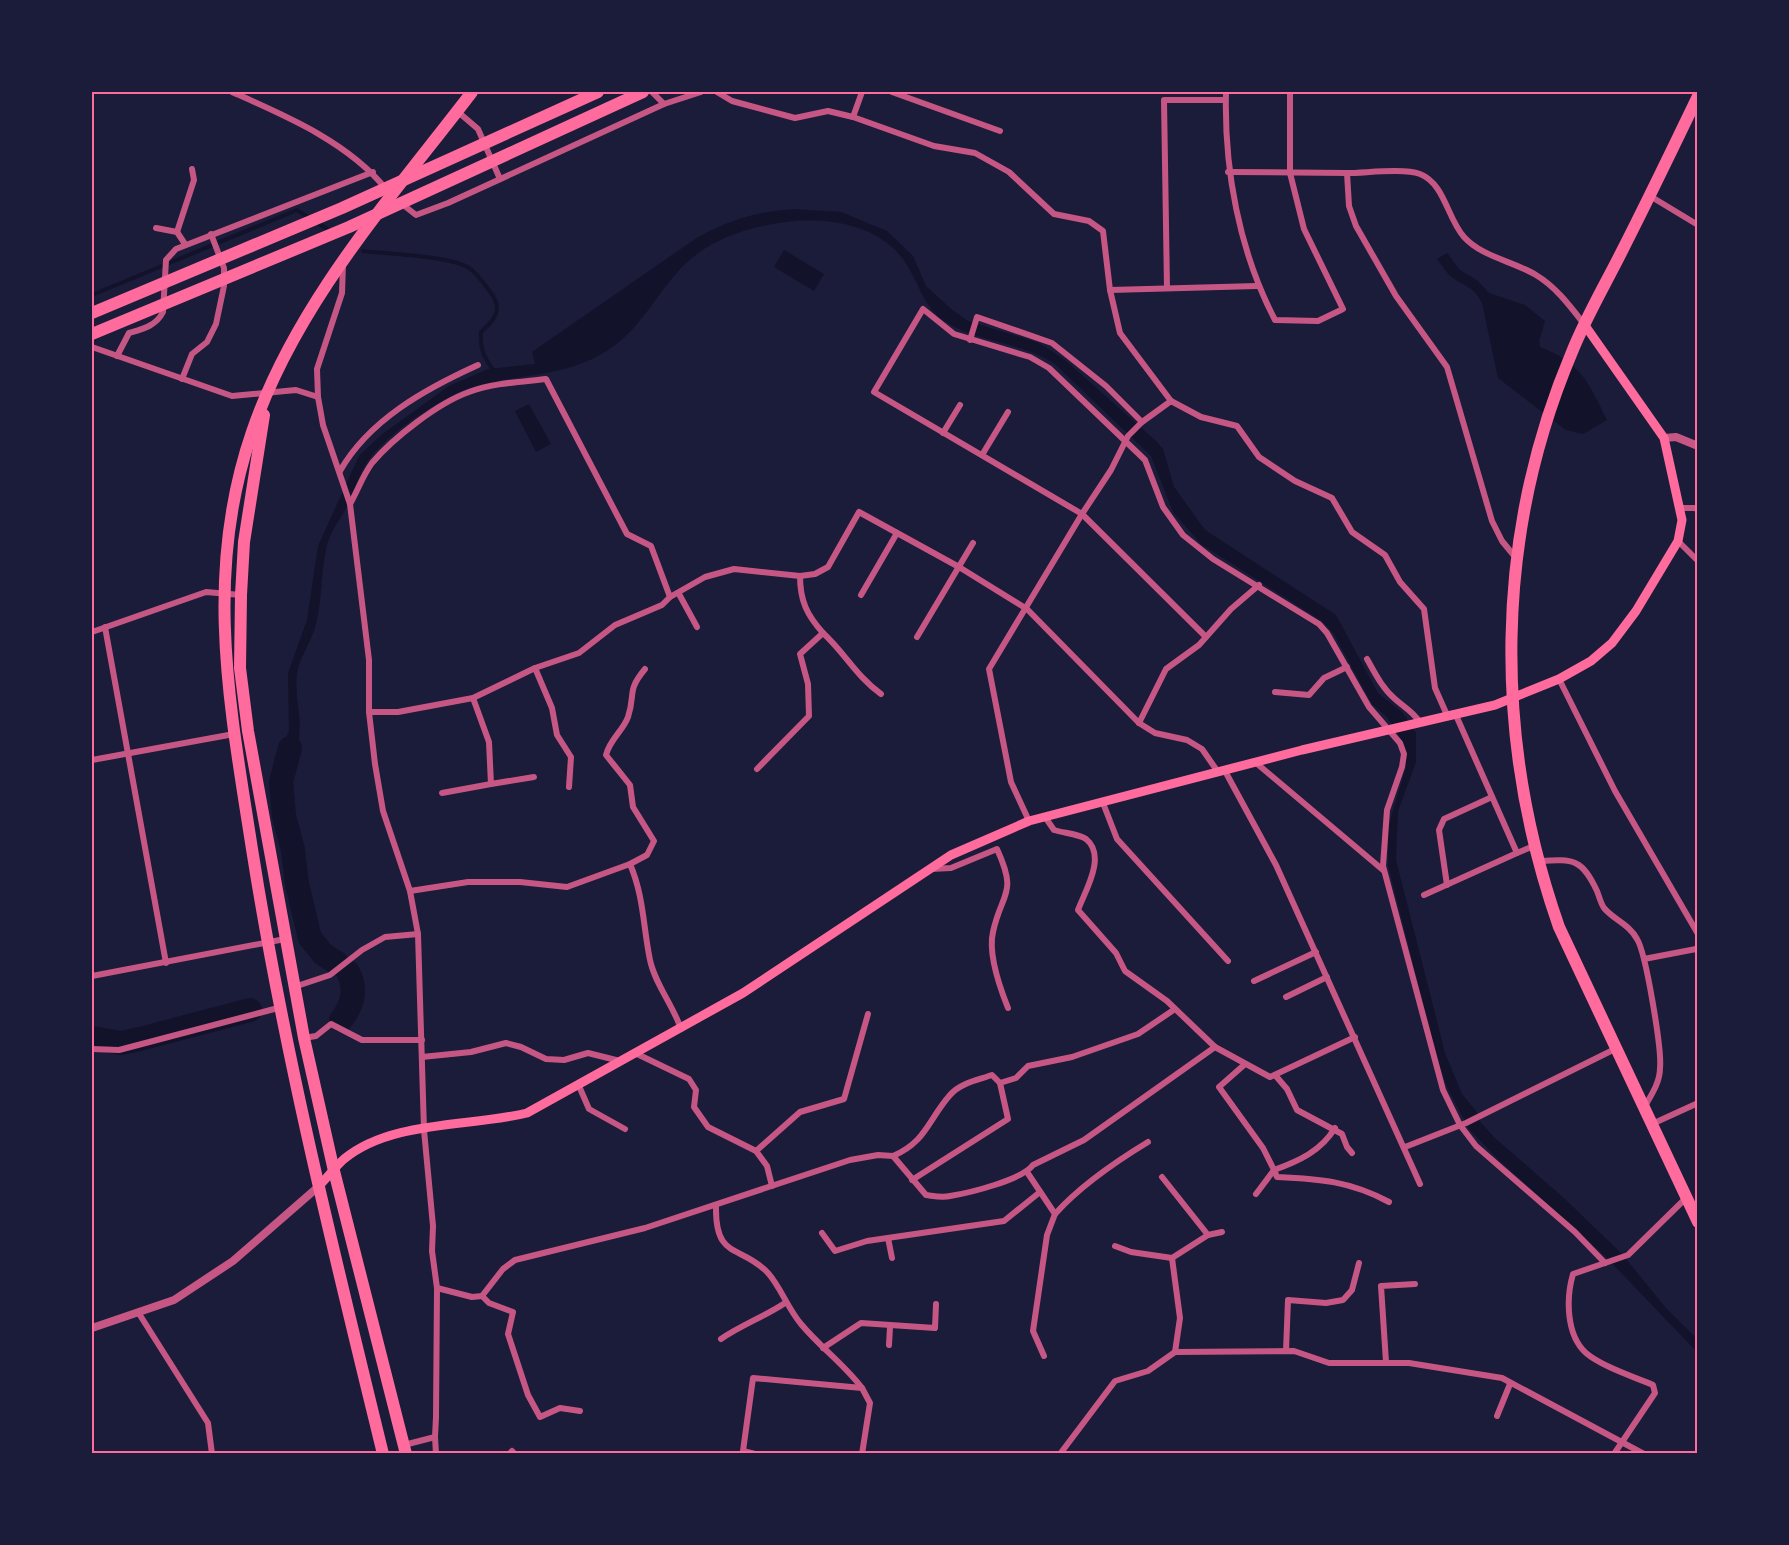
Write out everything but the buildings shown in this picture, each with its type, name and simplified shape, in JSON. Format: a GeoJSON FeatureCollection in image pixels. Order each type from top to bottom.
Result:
{"type":"FeatureCollection","features":[{"type":"Feature","properties":{"kind":"highway"},"geometry":{"type":"LineString","coordinates":[[383,1454],[318,1187],[278,1008],[234,734],[225,663],[224,594],[237,485],[252,432],[295,336],[343,263],[472,92]]}},
{"type":"Feature","properties":{"kind":"highway"},"geometry":{"type":"LineString","coordinates":[[510,134],[580,92]]}},
{"type":"Feature","properties":{"kind":"highway"},"geometry":{"type":"LineString","coordinates":[[92,313],[342,208],[510,134],[598,92]]}},
{"type":"Feature","properties":{"kind":"highway"},"geometry":{"type":"LineString","coordinates":[[92,334],[349,227],[643,92]]}},
{"type":"Feature","properties":{"kind":"highway"},"geometry":{"type":"LineString","coordinates":[[1698,96],[1571,354],[1542,435],[1524,507],[1511,604],[1511,698],[1523,795],[1538,862],[1559,927],[1650,1125],[1698,1222]]}},
{"type":"Feature","properties":{"kind":"highway"},"geometry":{"type":"LineString","coordinates":[[268,393],[244,542],[240,668],[247,720],[304,1038],[334,1171],[404,1449]]}},
{"type":"Feature","properties":{"kind":"main road"},"geometry":{"type":"LineString","coordinates":[[318,1187],[343,1160],[388,1134],[501,1119],[527,1113],[743,993],[929,869],[979,842],[1029,821],[1511,698],[1559,679],[1591,660],[1612,643],[1636,611],[1678,541],[1682,520],[1664,438],[1584,324]]}},
{"type":"Feature","properties":{"kind":"street"},"geometry":{"type":"LineString","coordinates":[[232,92],[334,144],[372,172],[392,196],[416,215],[664,104],[701,92]]}},
{"type":"Feature","properties":{"kind":"street"},"geometry":{"type":"LineString","coordinates":[[652,92],[664,104]]}},
{"type":"Feature","properties":{"kind":"street"},"geometry":{"type":"LineString","coordinates":[[717,92],[732,101],[795,118],[828,111],[853,117],[934,146],[975,153],[1009,172],[1054,214],[1089,221],[1103,231],[1110,290],[1120,333],[1171,401],[1202,417],[1237,426],[1259,457],[1295,481],[1332,498],[1352,532],[1385,555],[1400,582],[1424,609],[1435,688],[1451,714],[1517,853]]}},
{"type":"Feature","properties":{"kind":"street"},"geometry":{"type":"LineString","coordinates":[[853,117],[862,92]]}},
{"type":"Feature","properties":{"kind":"street"},"geometry":{"type":"LineString","coordinates":[[892,92],[1000,132]]}},
{"type":"Feature","properties":{"kind":"street"},"geometry":{"type":"LineString","coordinates":[[1226,92],[1228,172],[1257,286],[1275,320],[1318,321],[1343,309],[1305,229],[1290,174],[1290,92]]}},
{"type":"Feature","properties":{"kind":"street"},"geometry":{"type":"LineString","coordinates":[[1167,288],[1164,100],[1225,100]]}},
{"type":"Feature","properties":{"kind":"street"},"geometry":{"type":"LineString","coordinates":[[457,111],[478,129],[500,179]]}},
{"type":"Feature","properties":{"kind":"street"},"geometry":{"type":"LineString","coordinates":[[177,232],[194,180],[192,169]]}},
{"type":"Feature","properties":{"kind":"street"},"geometry":{"type":"LineString","coordinates":[[117,356],[129,333],[148,328],[160,318],[163,312],[166,260],[176,249],[372,172]]}},
{"type":"Feature","properties":{"kind":"street"},"geometry":{"type":"LineString","coordinates":[[1228,172],[1420,174],[1436,185],[1445,207],[1464,236],[1482,251],[1537,275],[1560,295],[1584,324]]}},
{"type":"Feature","properties":{"kind":"street"},"geometry":{"type":"LineString","coordinates":[[1347,173],[1348,206],[1356,226],[1396,296],[1447,367],[1492,521],[1502,541],[1516,559]]}},
{"type":"Feature","properties":{"kind":"street"},"geometry":{"type":"LineString","coordinates":[[1650,196],[1698,225]]}},
{"type":"Feature","properties":{"kind":"street"},"geometry":{"type":"LineString","coordinates":[[156,228],[177,232],[185,244]]}},
{"type":"Feature","properties":{"kind":"street"},"geometry":{"type":"LineString","coordinates":[[182,379],[192,354],[207,342],[216,324],[224,286],[224,268],[212,236]]}},
{"type":"Feature","properties":{"kind":"street"},"geometry":{"type":"LineString","coordinates":[[343,263],[342,294],[317,369],[318,397],[323,424],[351,504],[369,660],[372,748],[383,811],[410,891],[418,934],[424,1130],[433,1226],[432,1251],[437,1288],[436,1454]]}},
{"type":"Feature","properties":{"kind":"street"},"geometry":{"type":"LineString","coordinates":[[1110,290],[1257,286]]}},
{"type":"Feature","properties":{"kind":"street"},"geometry":{"type":"LineString","coordinates":[[1206,637],[1082,514],[874,392],[923,309],[954,334],[1030,357],[1049,368],[1128,438],[1145,460],[1163,507],[1183,535],[1213,559],[1259,585],[1318,624],[1327,633],[1369,707],[1393,728],[1404,754],[1402,767],[1387,810],[1384,832],[1385,871],[1443,1090],[1476,1146],[1575,1232],[1607,1263]]}},
{"type":"Feature","properties":{"kind":"street"},"geometry":{"type":"LineString","coordinates":[[970,338],[977,317],[1052,344],[1106,386],[1141,423]]}},
{"type":"Feature","properties":{"kind":"street"},"geometry":{"type":"LineString","coordinates":[[92,347],[232,396],[296,390],[318,397]]}},
{"type":"Feature","properties":{"kind":"street"},"geometry":{"type":"LineString","coordinates":[[340,471],[351,452],[376,426],[442,381],[478,365]]}},
{"type":"Feature","properties":{"kind":"street"},"geometry":{"type":"LineString","coordinates":[[351,504],[371,465],[398,438],[432,413],[468,392],[504,383],[546,379],[627,534],[651,546],[670,597]]}},
{"type":"Feature","properties":{"kind":"street"},"geometry":{"type":"LineString","coordinates":[[1029,821],[1011,782],[989,669],[1111,470],[1128,438],[1141,423],[1171,401]]}},
{"type":"Feature","properties":{"kind":"street"},"geometry":{"type":"LineString","coordinates":[[943,433],[960,405]]}},
{"type":"Feature","properties":{"kind":"street"},"geometry":{"type":"LineString","coordinates":[[982,455],[1008,412]]}},
{"type":"Feature","properties":{"kind":"street"},"geometry":{"type":"LineString","coordinates":[[1664,438],[1676,437],[1698,446]]}},
{"type":"Feature","properties":{"kind":"street"},"geometry":{"type":"LineString","coordinates":[[1679,508],[1698,510]]}},
{"type":"Feature","properties":{"kind":"street"},"geometry":{"type":"LineString","coordinates":[[369,712],[398,712],[473,698],[535,668],[579,653],[615,625],[662,605],[670,597],[679,594],[705,577],[734,569],[800,576],[815,574],[828,567],[859,512],[959,567],[1027,609],[1139,723],[1155,733],[1187,740],[1202,749],[1222,772],[1276,865],[1420,1184]]}},
{"type":"Feature","properties":{"kind":"street"},"geometry":{"type":"LineString","coordinates":[[861,595],[897,533]]}},
{"type":"Feature","properties":{"kind":"street"},"geometry":{"type":"LineString","coordinates":[[1678,541],[1698,561]]}},
{"type":"Feature","properties":{"kind":"street"},"geometry":{"type":"LineString","coordinates":[[917,637],[973,543]]}},
{"type":"Feature","properties":{"kind":"street"},"geometry":{"type":"LineString","coordinates":[[800,576],[800,594],[804,608],[864,682],[881,693]]}},
{"type":"Feature","properties":{"kind":"street"},"geometry":{"type":"LineString","coordinates":[[1139,723],[1166,669],[1189,654],[1231,609],[1259,585]]}},
{"type":"Feature","properties":{"kind":"street"},"geometry":{"type":"LineString","coordinates":[[92,632],[206,592],[241,595]]}},
{"type":"Feature","properties":{"kind":"street"},"geometry":{"type":"LineString","coordinates":[[679,594],[697,627]]}},
{"type":"Feature","properties":{"kind":"street"},"geometry":{"type":"LineString","coordinates":[[105,627],[166,963]]}},
{"type":"Feature","properties":{"kind":"street"},"geometry":{"type":"LineString","coordinates":[[757,769],[809,716],[808,684],[800,654],[823,633]]}},
{"type":"Feature","properties":{"kind":"street"},"geometry":{"type":"LineString","coordinates":[[1367,659],[1383,687],[1396,701],[1409,708],[1416,722]]}},
{"type":"Feature","properties":{"kind":"street"},"geometry":{"type":"LineString","coordinates":[[1275,692],[1309,695],[1324,678],[1347,667]]}},
{"type":"Feature","properties":{"kind":"street"},"geometry":{"type":"LineString","coordinates":[[535,668],[552,708],[557,735],[571,757],[570,788]]}},
{"type":"Feature","properties":{"kind":"street"},"geometry":{"type":"LineString","coordinates":[[410,891],[468,882],[520,882],[567,887],[630,864],[647,855],[654,841],[633,807],[630,785],[606,755],[609,744],[628,719],[633,683],[645,669]]}},
{"type":"Feature","properties":{"kind":"street"},"geometry":{"type":"LineString","coordinates":[[1559,679],[1615,791],[1698,934]]}},
{"type":"Feature","properties":{"kind":"street"},"geometry":{"type":"LineString","coordinates":[[473,698],[489,742],[491,784]]}},
{"type":"Feature","properties":{"kind":"street"},"geometry":{"type":"LineString","coordinates":[[92,760],[234,734]]}},
{"type":"Feature","properties":{"kind":"street"},"geometry":{"type":"LineString","coordinates":[[1255,762],[1385,871]]}},
{"type":"Feature","properties":{"kind":"street"},"geometry":{"type":"LineString","coordinates":[[442,793],[534,777]]}},
{"type":"Feature","properties":{"kind":"street"},"geometry":{"type":"LineString","coordinates":[[1447,885],[1439,830],[1444,819],[1492,797]]}},
{"type":"Feature","properties":{"kind":"street"},"geometry":{"type":"LineString","coordinates":[[1103,803],[1117,839],[1228,961]]}},
{"type":"Feature","properties":{"kind":"street"},"geometry":{"type":"LineString","coordinates":[[1045,817],[1054,830],[1085,838],[1093,847],[1095,867],[1078,910],[1116,952],[1125,971],[1175,1009],[1215,1047],[1244,1065],[1270,1077],[1355,1037]]}},
{"type":"Feature","properties":{"kind":"street"},"geometry":{"type":"LineString","coordinates":[[1424,895],[1534,846]]}},
{"type":"Feature","properties":{"kind":"street"},"geometry":{"type":"LineString","coordinates":[[929,869],[951,868],[997,849],[1006,868],[1009,886],[992,933],[997,982],[1008,1008]]}},
{"type":"Feature","properties":{"kind":"street"},"geometry":{"type":"LineString","coordinates":[[1538,862],[1566,860],[1576,862],[1587,871],[1604,908],[1628,926],[1639,940],[1660,1042],[1660,1071],[1655,1088],[1643,1109]]}},
{"type":"Feature","properties":{"kind":"street"},"geometry":{"type":"LineString","coordinates":[[630,864],[640,887],[651,962],[674,1006],[681,1029]]}},
{"type":"Feature","properties":{"kind":"street"},"geometry":{"type":"LineString","coordinates":[[294,987],[330,975],[362,950],[385,937],[418,934]]}},
{"type":"Feature","properties":{"kind":"street"},"geometry":{"type":"LineString","coordinates":[[92,975],[285,939]]}},
{"type":"Feature","properties":{"kind":"street"},"geometry":{"type":"LineString","coordinates":[[1644,959],[1696,949],[1698,951]]}},
{"type":"Feature","properties":{"kind":"street"},"geometry":{"type":"LineString","coordinates":[[1254,981],[1316,952]]}},
{"type":"Feature","properties":{"kind":"street"},"geometry":{"type":"LineString","coordinates":[[1286,997],[1328,977]]}},
{"type":"Feature","properties":{"kind":"street"},"geometry":{"type":"LineString","coordinates":[[92,1049],[119,1050],[278,1008]]}},
{"type":"Feature","properties":{"kind":"street"},"geometry":{"type":"LineString","coordinates":[[1000,1083],[1016,1078],[1028,1066],[1072,1057],[1138,1034],[1175,1009]]}},
{"type":"Feature","properties":{"kind":"street"},"geometry":{"type":"LineString","coordinates":[[756,1152],[800,1112],[844,1099],[868,1014]]}},
{"type":"Feature","properties":{"kind":"street"},"geometry":{"type":"LineString","coordinates":[[304,1038],[316,1036],[332,1024],[362,1040],[422,1040]]}},
{"type":"Feature","properties":{"kind":"street"},"geometry":{"type":"LineString","coordinates":[[422,1057],[471,1052],[506,1043],[521,1047],[546,1059],[564,1060],[588,1053],[620,1060]]}},
{"type":"Feature","properties":{"kind":"street"},"geometry":{"type":"LineString","coordinates":[[893,1156],[926,1195],[948,1197],[1028,1172],[1033,1165],[1084,1140],[1215,1047]]}},
{"type":"Feature","properties":{"kind":"street"},"geometry":{"type":"LineString","coordinates":[[1405,1147],[1463,1124],[1615,1049]]}},
{"type":"Feature","properties":{"kind":"street"},"geometry":{"type":"LineString","coordinates":[[635,1053],[689,1079],[696,1090],[694,1107],[708,1127],[756,1152],[767,1166],[772,1186]]}},
{"type":"Feature","properties":{"kind":"street"},"geometry":{"type":"LineString","coordinates":[[1244,1065],[1219,1087],[1263,1148],[1277,1177],[1321,1179],[1363,1188],[1389,1202]]}},
{"type":"Feature","properties":{"kind":"street"},"geometry":{"type":"LineString","coordinates":[[437,1288],[472,1297],[482,1296],[503,1269],[515,1260],[609,1238],[716,1206],[850,1160],[878,1155],[893,1156],[920,1140],[951,1094],[966,1084],[992,1075],[1000,1083],[1008,1119],[912,1180]]}},
{"type":"Feature","properties":{"kind":"street"},"geometry":{"type":"LineString","coordinates":[[1275,1075],[1287,1089],[1297,1110],[1335,1128],[1342,1134],[1352,1153]]}},
{"type":"Feature","properties":{"kind":"street"},"geometry":{"type":"LineString","coordinates":[[579,1086],[589,1109],[625,1129]]}},
{"type":"Feature","properties":{"kind":"street"},"geometry":{"type":"LineString","coordinates":[[1650,1125],[1698,1103]]}},
{"type":"Feature","properties":{"kind":"street"},"geometry":{"type":"LineString","coordinates":[[1256,1194],[1274,1170],[1297,1161],[1326,1144],[1335,1128]]}},
{"type":"Feature","properties":{"kind":"street"},"geometry":{"type":"LineString","coordinates":[[1044,1356],[1033,1331],[1047,1235],[1055,1214],[1070,1198],[1148,1142]]}},
{"type":"Feature","properties":{"kind":"street"},"geometry":{"type":"LineString","coordinates":[[1028,1172],[1055,1214]]}},
{"type":"Feature","properties":{"kind":"street"},"geometry":{"type":"LineString","coordinates":[[1162,1177],[1208,1235]]}},
{"type":"Feature","properties":{"kind":"street"},"geometry":{"type":"LineString","coordinates":[[92,1328],[174,1300],[233,1261],[318,1187]]}},
{"type":"Feature","properties":{"kind":"street"},"geometry":{"type":"LineString","coordinates":[[822,1233],[835,1251],[867,1241],[1004,1221],[1040,1192]]}},
{"type":"Feature","properties":{"kind":"street"},"geometry":{"type":"LineString","coordinates":[[1614,1454],[1655,1392],[1653,1385],[1586,1353],[1576,1340],[1569,1318],[1570,1284],[1573,1274],[1628,1255],[1685,1199]]}},
{"type":"Feature","properties":{"kind":"street"},"geometry":{"type":"LineString","coordinates":[[716,1206],[716,1223],[722,1240],[732,1252],[750,1260],[769,1274],[785,1303],[823,1348],[846,1367],[862,1388],[870,1403],[862,1454]]}},
{"type":"Feature","properties":{"kind":"street"},"geometry":{"type":"LineString","coordinates":[[1115,1246],[1131,1252],[1172,1258],[1208,1235],[1222,1232]]}},
{"type":"Feature","properties":{"kind":"street"},"geometry":{"type":"LineString","coordinates":[[888,1238],[892,1258]]}},
{"type":"Feature","properties":{"kind":"street"},"geometry":{"type":"LineString","coordinates":[[1172,1258],[1180,1318],[1175,1352]]}},
{"type":"Feature","properties":{"kind":"street"},"geometry":{"type":"LineString","coordinates":[[1286,1351],[1288,1300],[1326,1303],[1343,1300],[1352,1290],[1359,1263]]}},
{"type":"Feature","properties":{"kind":"street"},"geometry":{"type":"LineString","coordinates":[[1386,1362],[1381,1286],[1415,1284]]}},
{"type":"Feature","properties":{"kind":"street"},"geometry":{"type":"LineString","coordinates":[[482,1296],[489,1303],[513,1312],[508,1334],[528,1395],[540,1417],[560,1408],[580,1411]]}},
{"type":"Feature","properties":{"kind":"street"},"geometry":{"type":"LineString","coordinates":[[721,1339],[741,1325],[763,1318],[785,1303]]}},
{"type":"Feature","properties":{"kind":"street"},"geometry":{"type":"LineString","coordinates":[[823,1348],[861,1323],[890,1327],[936,1328],[936,1304]]}},
{"type":"Feature","properties":{"kind":"street"},"geometry":{"type":"LineString","coordinates":[[138,1312],[208,1424],[212,1454]]}},
{"type":"Feature","properties":{"kind":"street"},"geometry":{"type":"LineString","coordinates":[[889,1345],[890,1327]]}},
{"type":"Feature","properties":{"kind":"street"},"geometry":{"type":"LineString","coordinates":[[1060,1454],[1115,1381],[1148,1371],[1175,1352],[1286,1351],[1329,1363],[1409,1363],[1502,1378],[1644,1454]]}},
{"type":"Feature","properties":{"kind":"street"},"geometry":{"type":"LineString","coordinates":[[755,1454],[742,1451],[753,1378],[862,1388]]}},
{"type":"Feature","properties":{"kind":"street"},"geometry":{"type":"LineString","coordinates":[[1497,1416],[1510,1383]]}},
{"type":"Feature","properties":{"kind":"street"},"geometry":{"type":"LineString","coordinates":[[404,1449],[435,1437]]}},
{"type":"Feature","properties":{"kind":"street"},"geometry":{"type":"LineString","coordinates":[[509,1454],[512,1451],[515,1454]]}},
{"type":"Feature","properties":{"kind":"shaded area"},"geometry":{"type":"Polygon","coordinates":[[[794,209],[841,212],[887,231],[913,256],[926,286],[950,308],[968,321],[1039,343],[1065,360],[1163,449],[1174,487],[1205,530],[1336,615],[1378,693],[1403,713],[1416,733],[1416,762],[1398,811],[1396,860],[1445,1053],[1462,1094],[1476,1111],[1481,1123],[1495,1138],[1566,1200],[1621,1253],[1666,1308],[1697,1339],[1697,1352],[1606,1257],[1499,1160],[1469,1129],[1447,1087],[1437,1058],[1388,865],[1388,828],[1406,767],[1405,745],[1387,717],[1372,704],[1334,634],[1322,621],[1201,544],[1173,512],[1151,456],[1055,364],[1029,351],[973,334],[946,322],[927,303],[907,265],[889,245],[866,231],[840,223],[811,221],[753,228],[727,237],[704,249],[677,272],[634,327],[608,350],[588,361],[568,368],[486,383],[466,389],[426,410],[385,441],[365,465],[327,544],[316,624],[297,673],[299,737],[285,788],[275,766],[289,731],[288,673],[307,620],[318,546],[359,456],[381,435],[449,386],[488,369],[535,364],[532,352],[698,237],[744,217],[794,209]]]}},
{"type":"Feature","properties":{"kind":"shaded area"},"geometry":{"type":"Polygon","coordinates":[[[784,250],[824,274],[814,291],[774,267],[784,250]]]}},
{"type":"Feature","properties":{"kind":"shaded area"},"geometry":{"type":"Polygon","coordinates":[[[1447,253],[1460,270],[1477,280],[1489,293],[1525,305],[1545,321],[1539,341],[1540,347],[1566,360],[1575,368],[1589,385],[1607,420],[1583,434],[1566,430],[1498,378],[1482,303],[1473,290],[1451,276],[1437,259],[1447,253]]]}},
{"type":"Feature","properties":{"kind":"shaded area"},"geometry":{"type":"Polygon","coordinates":[[[529,404],[551,444],[536,452],[515,411],[529,404]]]}},
{"type":"Feature","properties":{"kind":"waterway"},"geometry":{"type":"LineString","coordinates":[[92,295],[297,210],[332,232]]}},
{"type":"Feature","properties":{"kind":"waterway"},"geometry":{"type":"LineString","coordinates":[[363,251],[448,261],[460,264],[475,273],[495,299],[496,314],[481,332],[484,354],[495,372]]}},
{"type":"Feature","properties":{"kind":"waterway"},"geometry":{"type":"LineString","coordinates":[[290,748],[281,782],[284,816],[293,850],[297,884],[310,938],[323,954],[337,963]]}},
{"type":"Feature","properties":{"kind":"waterway"},"geometry":{"type":"LineString","coordinates":[[341,1020],[351,1003],[353,991],[348,972]]}},
{"type":"Feature","properties":{"kind":"waterway"},"geometry":{"type":"LineString","coordinates":[[92,1038],[121,1043],[250,1010]]}}]}
